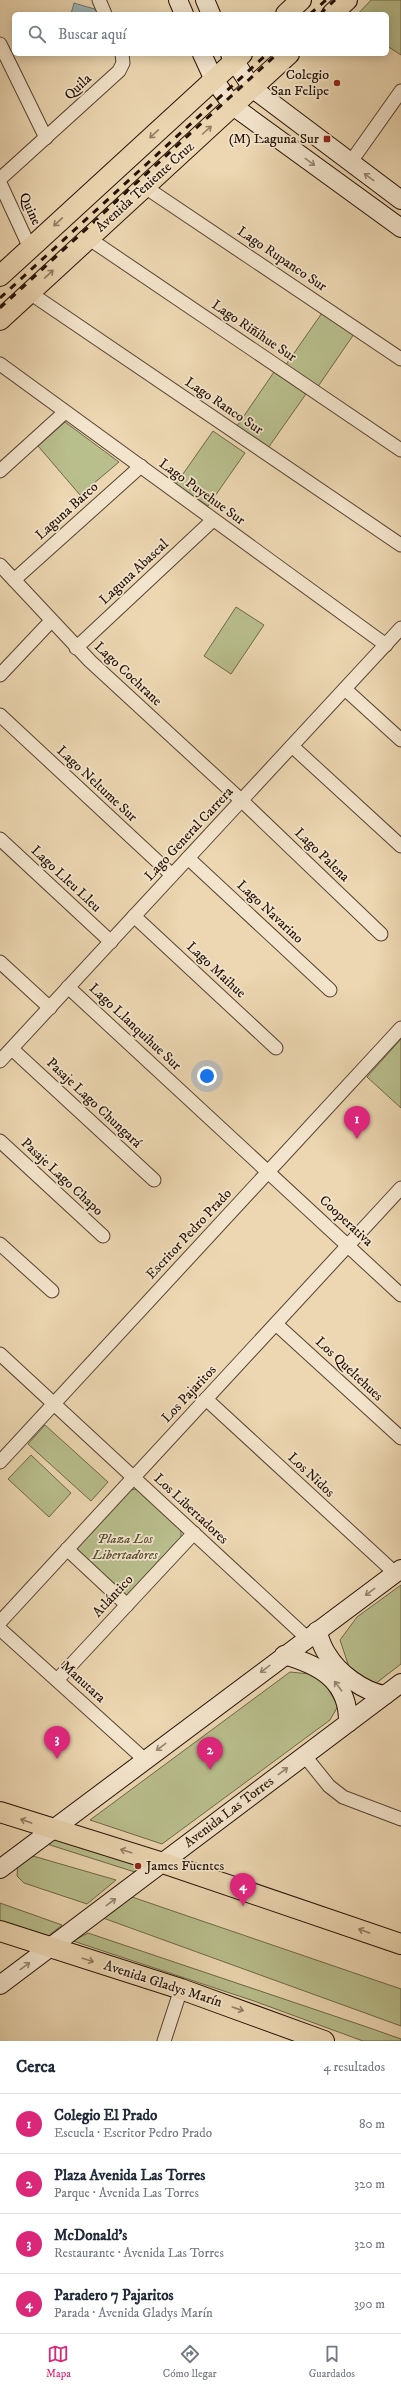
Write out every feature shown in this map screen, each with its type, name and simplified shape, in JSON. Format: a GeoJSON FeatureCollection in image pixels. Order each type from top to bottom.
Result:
{"type":"FeatureCollection","features":[{"type":"Feature","properties":{"kind":"main road"},"geometry":{"type":"LineString","coordinates":[[288,12],[301,0]]}},
{"type":"Feature","properties":{"kind":"main road"},"geometry":{"type":"LineString","coordinates":[[334,12],[347,0]]}},
{"type":"Feature","properties":{"kind":"main road","name":"Avenida Teniente Cruz"},"geometry":{"type":"LineString","coordinates":[[0,320],[287,56]]}},
{"type":"Feature","properties":{"kind":"main road"},"geometry":{"type":"LineString","coordinates":[[0,276],[214,80],[235,57]]}},
{"type":"Feature","properties":{"kind":"main road"},"geometry":{"type":"LineString","coordinates":[[0,1812],[163,1863],[401,1944]]}},
{"type":"Feature","properties":{"kind":"main road","name":"Avenida Gladys Marín"},"geometry":{"type":"LineString","coordinates":[[0,1931],[181,1989],[324,2041]]}},
{"type":"Feature","properties":{"kind":"street"},"geometry":{"type":"LineString","coordinates":[[99,0],[104,12]]}},
{"type":"Feature","properties":{"kind":"street"},"geometry":{"type":"LineString","coordinates":[[178,0],[183,12]]}},
{"type":"Feature","properties":{"kind":"street"},"geometry":{"type":"LineString","coordinates":[[205,0],[210,12]]}},
{"type":"Feature","properties":{"kind":"street"},"geometry":{"type":"LineString","coordinates":[[0,44],[46,138]]}},
{"type":"Feature","properties":{"kind":"street","name":"Quila"},"geometry":{"type":"LineString","coordinates":[[0,179],[119,71],[123,63],[122,56]]}},
{"type":"Feature","properties":{"kind":"street"},"geometry":{"type":"LineString","coordinates":[[203,56],[214,80],[233,106],[401,228]]}},
{"type":"Feature","properties":{"kind":"street"},"geometry":{"type":"LineString","coordinates":[[235,57],[252,88],[401,200]]}},
{"type":"Feature","properties":{"kind":"street"},"geometry":{"type":"LineString","coordinates":[[350,163],[401,91]]}},
{"type":"Feature","properties":{"kind":"street","name":"Quine"},"geometry":{"type":"LineString","coordinates":[[0,184],[30,248]]}},
{"type":"Feature","properties":{"kind":"street","name":"Lago Rupanco Sur"},"geometry":{"type":"LineString","coordinates":[[145,187],[401,359]]}},
{"type":"Feature","properties":{"kind":"street","name":"Lago Riñihue Sur"},"geometry":{"type":"LineString","coordinates":[[88,238],[401,450]]}},
{"type":"Feature","properties":{"kind":"street","name":"Lago Ranco Sur"},"geometry":{"type":"LineString","coordinates":[[30,293],[401,545]]}},
{"type":"Feature","properties":{"kind":"street","name":"Lago Puyehue Sur"},"geometry":{"type":"LineString","coordinates":[[0,364],[213,520],[386,644]]}},
{"type":"Feature","properties":{"kind":"street"},"geometry":{"type":"LineString","coordinates":[[0,472],[65,412]]}},
{"type":"Feature","properties":{"kind":"street","name":"Laguna Barco"},"geometry":{"type":"LineString","coordinates":[[14,580],[140,466]]}},
{"type":"Feature","properties":{"kind":"street","name":"Laguna Abascal"},"geometry":{"type":"LineString","coordinates":[[76,648],[213,520]]}},
{"type":"Feature","properties":{"kind":"street","name":"Lago Cochrane"},"geometry":{"type":"LineString","coordinates":[[0,565],[76,648],[241,800]]}},
{"type":"Feature","properties":{"kind":"street"},"geometry":{"type":"LineString","coordinates":[[0,675],[51,621]]}},
{"type":"Feature","properties":{"kind":"street","name":"Lago General Carrera"},"geometry":{"type":"LineString","coordinates":[[0,1061],[386,644],[400,632]]}},
{"type":"Feature","properties":{"kind":"street"},"geometry":{"type":"LineString","coordinates":[[345,689],[401,740]]}},
{"type":"Feature","properties":{"kind":"street","name":"Lago Neltume Sur"},"geometry":{"type":"LineString","coordinates":[[0,715],[172,875]]}},
{"type":"Feature","properties":{"kind":"street"},"geometry":{"type":"LineString","coordinates":[[292,746],[401,846]]}},
{"type":"Feature","properties":{"kind":"street","name":"Lago Palena"},"geometry":{"type":"LineString","coordinates":[[241,800],[381,934]]}},
{"type":"Feature","properties":{"kind":"street","name":"Lago Lleu Lleu"},"geometry":{"type":"LineString","coordinates":[[0,839],[111,942]]}},
{"type":"Feature","properties":{"kind":"street","name":"Lago Navarino"},"geometry":{"type":"LineString","coordinates":[[188,858],[330,990]]}},
{"type":"Feature","properties":{"kind":"street","name":"Lago Maihue"},"geometry":{"type":"LineString","coordinates":[[134,916],[276,1048]]}},
{"type":"Feature","properties":{"kind":"street"},"geometry":{"type":"LineString","coordinates":[[0,962],[50,1008]]}},
{"type":"Feature","properties":{"kind":"street","name":"Lago Llanquihue Sur"},"geometry":{"type":"LineString","coordinates":[[68,987],[268,1172]]}},
{"type":"Feature","properties":{"kind":"street","name":"Escritor Pedro Prado"},"geometry":{"type":"LineString","coordinates":[[0,1462],[401,1028]]}},
{"type":"Feature","properties":{"kind":"street","name":"Pasaje Lago Chungará"},"geometry":{"type":"LineString","coordinates":[[12,1049],[154,1180]]}},
{"type":"Feature","properties":{"kind":"street","name":"Pasaje Lago Chapo"},"geometry":{"type":"LineString","coordinates":[[0,1141],[102,1236]]}},
{"type":"Feature","properties":{"kind":"street","name":"Cooperativa"},"geometry":{"type":"LineString","coordinates":[[268,1172],[401,1295]]}},
{"type":"Feature","properties":{"kind":"street","name":"Los Pajaritos"},"geometry":{"type":"LineString","coordinates":[[0,1622],[401,1188]]}},
{"type":"Feature","properties":{"kind":"street"},"geometry":{"type":"LineString","coordinates":[[0,1244],[52,1291]]}},
{"type":"Feature","properties":{"kind":"street","name":"Los Queltehues"},"geometry":{"type":"LineString","coordinates":[[276,1324],[401,1438]]}},
{"type":"Feature","properties":{"kind":"street","name":"Los Libertadores"},"geometry":{"type":"LineString","coordinates":[[0,1354],[194,1533],[312,1634]]}},
{"type":"Feature","properties":{"kind":"street","name":"Los Nidos"},"geometry":{"type":"LineString","coordinates":[[206,1399],[398,1571]]}},
{"type":"Feature","properties":{"kind":"street","name":"Atlántico"},"geometry":{"type":"LineString","coordinates":[[56,1680],[194,1533]]}},
{"type":"Feature","properties":{"kind":"street"},"geometry":{"type":"LineString","coordinates":[[67,1550],[127,1604]]}},
{"type":"Feature","properties":{"kind":"street"},"geometry":{"type":"LineString","coordinates":[[0,1869],[144,1759],[398,1571]]}},
{"type":"Feature","properties":{"kind":"street","name":"Manutara"},"geometry":{"type":"LineString","coordinates":[[0,1629],[144,1759]]}},
{"type":"Feature","properties":{"kind":"street"},"geometry":{"type":"LineString","coordinates":[[312,1634],[327,1655],[338,1667],[367,1690],[386,1695]]}},
{"type":"Feature","properties":{"kind":"street"},"geometry":{"type":"LineString","coordinates":[[284,1655],[312,1665],[332,1679],[347,1703],[348,1723]]}},
{"type":"Feature","properties":{"kind":"street","name":"Avenida Las Torres"},"geometry":{"type":"LineString","coordinates":[[0,1985],[401,1683]]}},
{"type":"Feature","properties":{"kind":"street"},"geometry":{"type":"LineString","coordinates":[[304,1755],[329,1786],[340,1795],[399,1815]]}},
{"type":"Feature","properties":{"kind":"street"},"geometry":{"type":"LineString","coordinates":[[164,2041],[181,1989]]}},
{"type":"Feature","properties":{"kind":"green space"},"geometry":{"type":"Polygon","coordinates":[[[371,0],[401,0],[401,55],[389,47],[389,12],[360,12],[371,0]]]}},
{"type":"Feature","properties":{"kind":"green space"},"geometry":{"type":"Polygon","coordinates":[[[322,313],[354,334],[317,388],[285,366],[322,313]]]}},
{"type":"Feature","properties":{"kind":"green space"},"geometry":{"type":"Polygon","coordinates":[[[274,372],[306,394],[268,448],[237,426],[274,372]]]}},
{"type":"Feature","properties":{"kind":"green space"},"geometry":{"type":"Polygon","coordinates":[[[65,422],[119,462],[80,495],[38,446],[65,422]]]}},
{"type":"Feature","properties":{"kind":"green space"},"geometry":{"type":"Polygon","coordinates":[[[213,431],[245,453],[208,506],[176,484],[213,431]]]}},
{"type":"Feature","properties":{"kind":"green space"},"geometry":{"type":"Polygon","coordinates":[[[236,607],[264,625],[231,674],[204,656],[236,607]]]}},
{"type":"Feature","properties":{"kind":"green space"},"geometry":{"type":"Polygon","coordinates":[[[401,1039],[401,1108],[367,1077],[401,1039]]]}},
{"type":"Feature","properties":{"kind":"green space"},"geometry":{"type":"Polygon","coordinates":[[[45,1425],[108,1482],[91,1501],[28,1444],[45,1425]]]}},
{"type":"Feature","properties":{"kind":"green space"},"geometry":{"type":"Polygon","coordinates":[[[31,1455],[71,1493],[49,1517],[8,1479],[31,1455]]]}},
{"type":"Feature","properties":{"kind":"green space","name":"Plaza Los Libertadores"},"geometry":{"type":"Polygon","coordinates":[[[137,1489],[181,1530],[181,1537],[126,1596],[77,1551],[77,1547],[130,1490],[137,1489]]]}},
{"type":"Feature","properties":{"kind":"green space"},"geometry":{"type":"Polygon","coordinates":[[[401,1585],[401,1664],[375,1684],[350,1670],[340,1640],[357,1617],[401,1585]]]}},
{"type":"Feature","properties":{"kind":"green space"},"geometry":{"type":"Polygon","coordinates":[[[290,1672],[320,1675],[338,1706],[330,1720],[162,1844],[90,1820],[290,1672]]]}},
{"type":"Feature","properties":{"kind":"green space"},"geometry":{"type":"Polygon","coordinates":[[[53,1839],[144,1867],[141,1874],[47,1844],[53,1839]]]}},
{"type":"Feature","properties":{"kind":"green space"},"geometry":{"type":"Polygon","coordinates":[[[26,1854],[116,1880],[87,1904],[24,1883],[17,1876],[18,1860],[26,1854]]]}},
{"type":"Feature","properties":{"kind":"green space"},"geometry":{"type":"Polygon","coordinates":[[[129,1896],[401,1989],[401,2026],[103,1918],[129,1896]]]}},
{"type":"Feature","properties":{"kind":"green space"},"geometry":{"type":"Polygon","coordinates":[[[0,1903],[62,1925],[47,1937],[0,1921],[0,1903]]]}},
{"type":"Feature","properties":{"kind":"green space"},"geometry":{"type":"Polygon","coordinates":[[[88,1933],[364,2026],[401,2039],[401,2041],[363,2041],[254,2001],[73,1941],[88,1933]]]}},
{"type":"Feature","properties":{"kind":"water"},"geometry":{"type":"Polygon","coordinates":[[[74,3],[98,10],[97,12],[72,12],[74,3]]]}},
{"type":"Feature","properties":{"kind":"railway"},"geometry":{"type":"LineString","coordinates":[[312,12],[326,0]]}},
{"type":"Feature","properties":{"kind":"railway"},"geometry":{"type":"LineString","coordinates":[[322,12],[335,0]]}},
{"type":"Feature","properties":{"kind":"railway"},"geometry":{"type":"LineString","coordinates":[[0,298],[265,56]]}},
{"type":"Feature","properties":{"kind":"railway"},"geometry":{"type":"LineString","coordinates":[[0,308],[275,56]]}},
{"type":"Feature","properties":{"kind":"place","name":"Colegio San Felipe"},"geometry":{"type":"Point","coordinates":[337,83]}},
{"type":"Feature","properties":{"kind":"place","name":"(M) Laguna Sur"},"geometry":{"type":"Point","coordinates":[327,139]}},
{"type":"Feature","properties":{"kind":"place","name":"Colegio El Prado"},"geometry":{"type":"Point","coordinates":[357,1139]}},
{"type":"Feature","properties":{"kind":"place","name":"McDonald's"},"geometry":{"type":"Point","coordinates":[57,1759]}},
{"type":"Feature","properties":{"kind":"place","name":"Plaza Avenida Las Torres"},"geometry":{"type":"Point","coordinates":[210,1770]}},
{"type":"Feature","properties":{"kind":"place","name":"James Fuentes"},"geometry":{"type":"Point","coordinates":[138,1866]}},
{"type":"Feature","properties":{"kind":"place","name":"Paradero 7 Pajaritos"},"geometry":{"type":"Point","coordinates":[243,1906]}}]}
